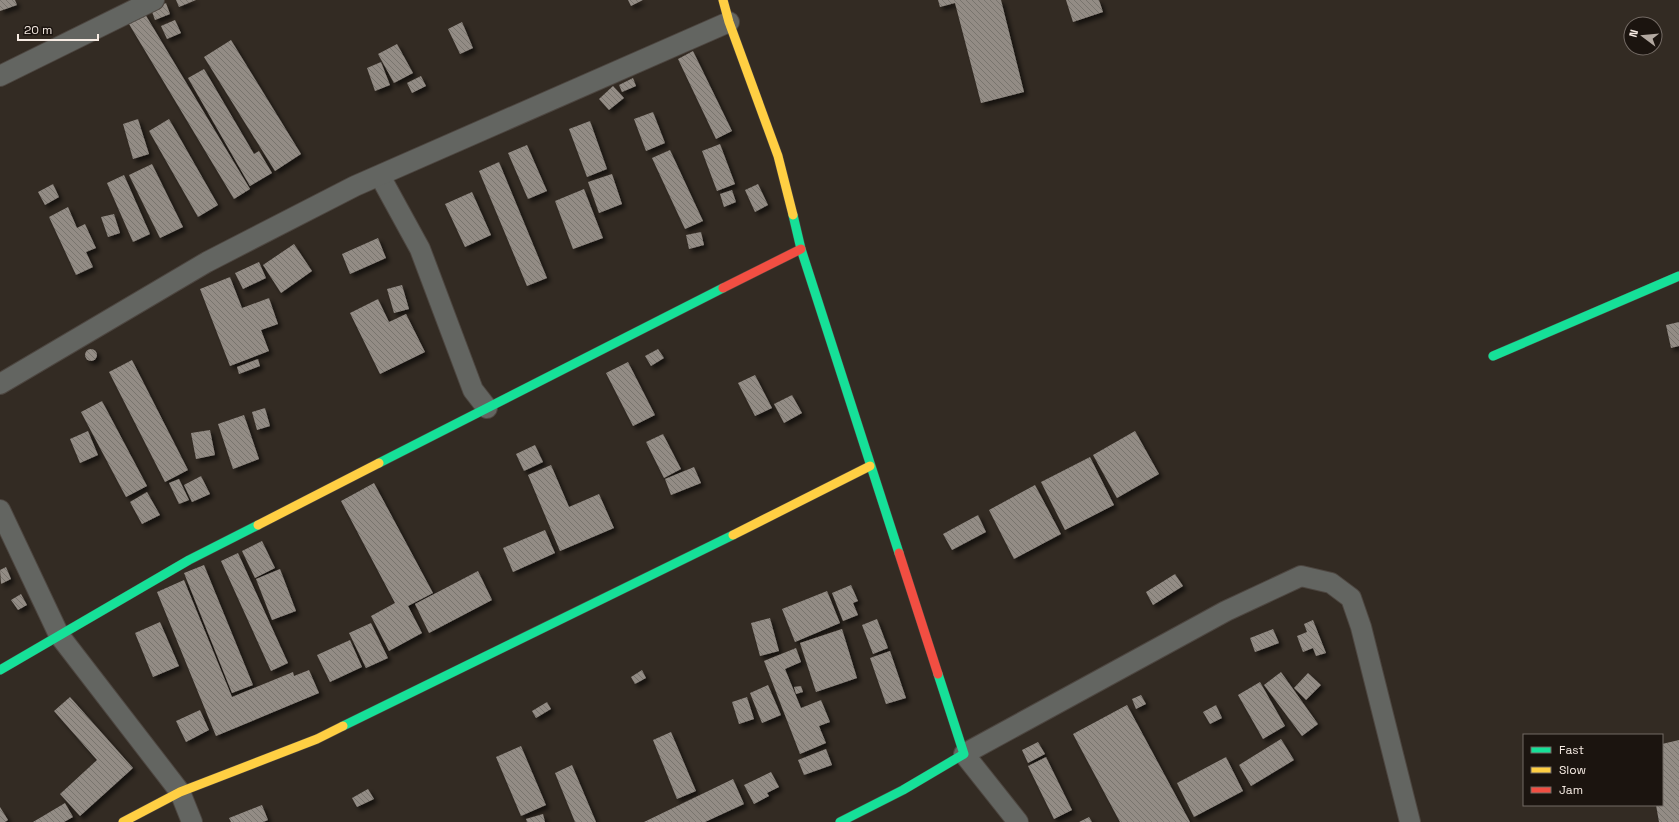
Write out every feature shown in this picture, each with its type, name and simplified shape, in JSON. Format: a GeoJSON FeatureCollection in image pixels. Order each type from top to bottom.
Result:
{"type":"FeatureCollection","features":[{"type":"Feature","properties":{"kind":"street"},"geometry":{"type":"LineString","coordinates":[[0,76],[154,0]]}},
{"type":"Feature","properties":{"kind":"street"},"geometry":{"type":"LineString","coordinates":[[723,0],[729,22],[778,156],[801,249],[964,754],[1018,822]]}},
{"type":"Feature","properties":{"kind":"street"},"geometry":{"type":"LineString","coordinates":[[0,384],[207,262],[380,176],[729,22]]}},
{"type":"Feature","properties":{"kind":"street"},"geometry":{"type":"LineString","coordinates":[[380,176],[420,249],[473,390],[488,408]]}},
{"type":"Feature","properties":{"kind":"street"},"geometry":{"type":"LineString","coordinates":[[0,670],[189,560],[801,249]]}},
{"type":"Feature","properties":{"kind":"street"},"geometry":{"type":"LineString","coordinates":[[1493,356],[1679,276]]}},
{"type":"Feature","properties":{"kind":"street"},"geometry":{"type":"LineString","coordinates":[[123,822],[180,792],[316,739],[550,626],[870,466]]}},
{"type":"Feature","properties":{"kind":"street"},"geometry":{"type":"LineString","coordinates":[[0,510],[59,635],[180,792],[192,822]]}},
{"type":"Feature","properties":{"kind":"street"},"geometry":{"type":"LineString","coordinates":[[840,822],[903,790],[964,754],[1226,611],[1301,576],[1331,583],[1351,598],[1361,627],[1410,822]]}},
{"type":"Feature","properties":{"kind":"building"},"geometry":{"type":"Polygon","coordinates":[[[0,0],[15,0],[17,5],[0,11],[0,0]]]}},
{"type":"Feature","properties":{"kind":"building"},"geometry":{"type":"Polygon","coordinates":[[[176,0],[196,0],[179,7],[176,0]]]}},
{"type":"Feature","properties":{"kind":"building"},"geometry":{"type":"Polygon","coordinates":[[[628,0],[643,0],[631,6],[628,0]]]}},
{"type":"Feature","properties":{"kind":"building"},"geometry":{"type":"Polygon","coordinates":[[[938,0],[1001,0],[1024,92],[981,103],[955,3],[940,7],[938,0]]]}},
{"type":"Feature","properties":{"kind":"building"},"geometry":{"type":"Polygon","coordinates":[[[1066,0],[1099,0],[1103,12],[1073,22],[1066,0]]]}},
{"type":"Feature","properties":{"kind":"building"},"geometry":{"type":"Polygon","coordinates":[[[166,3],[170,14],[155,20],[151,9],[166,3]]]}},
{"type":"Feature","properties":{"kind":"building"},"geometry":{"type":"Polygon","coordinates":[[[145,14],[250,189],[234,199],[129,24],[145,14]]]}},
{"type":"Feature","properties":{"kind":"building"},"geometry":{"type":"Polygon","coordinates":[[[175,20],[181,33],[167,39],[161,26],[175,20]]]}},
{"type":"Feature","properties":{"kind":"building"},"geometry":{"type":"Polygon","coordinates":[[[462,22],[473,48],[460,54],[448,29],[462,22]]]}},
{"type":"Feature","properties":{"kind":"building"},"geometry":{"type":"Polygon","coordinates":[[[231,40],[301,154],[275,171],[204,57],[231,40]]]}},
{"type":"Feature","properties":{"kind":"building"},"geometry":{"type":"Polygon","coordinates":[[[397,44],[413,73],[394,83],[378,54],[397,44]]]}},
{"type":"Feature","properties":{"kind":"building"},"geometry":{"type":"Polygon","coordinates":[[[693,51],[732,131],[716,139],[678,59],[693,51]]]}},
{"type":"Feature","properties":{"kind":"building"},"geometry":{"type":"Polygon","coordinates":[[[381,62],[390,85],[375,91],[367,68],[381,62]]]}},
{"type":"Feature","properties":{"kind":"building"},"geometry":{"type":"Polygon","coordinates":[[[204,69],[254,154],[259,151],[272,173],[250,186],[188,78],[204,69]]]}},
{"type":"Feature","properties":{"kind":"building"},"geometry":{"type":"Polygon","coordinates":[[[421,76],[426,86],[412,93],[407,83],[421,76]]]}},
{"type":"Feature","properties":{"kind":"building"},"geometry":{"type":"Polygon","coordinates":[[[633,78],[636,86],[622,92],[619,85],[633,78]]]}},
{"type":"Feature","properties":{"kind":"building"},"geometry":{"type":"Polygon","coordinates":[[[613,86],[624,98],[609,110],[599,99],[613,86]]]}},
{"type":"Feature","properties":{"kind":"building"},"geometry":{"type":"Polygon","coordinates":[[[653,112],[665,143],[646,151],[634,119],[653,112]]]}},
{"type":"Feature","properties":{"kind":"building"},"geometry":{"type":"Polygon","coordinates":[[[138,119],[149,154],[133,159],[123,124],[138,119]]]}},
{"type":"Feature","properties":{"kind":"building"},"geometry":{"type":"Polygon","coordinates":[[[169,119],[218,205],[198,217],[149,131],[169,119]]]}},
{"type":"Feature","properties":{"kind":"building"},"geometry":{"type":"Polygon","coordinates":[[[590,121],[607,169],[587,177],[569,129],[590,121]]]}},
{"type":"Feature","properties":{"kind":"building"},"geometry":{"type":"Polygon","coordinates":[[[720,144],[735,184],[717,191],[702,151],[720,144]]]}},
{"type":"Feature","properties":{"kind":"building"},"geometry":{"type":"Polygon","coordinates":[[[527,145],[547,191],[528,199],[508,153],[527,145]]]}},
{"type":"Feature","properties":{"kind":"building"},"geometry":{"type":"Polygon","coordinates":[[[670,150],[703,221],[685,229],[652,158],[670,150]]]}},
{"type":"Feature","properties":{"kind":"building"},"geometry":{"type":"Polygon","coordinates":[[[499,162],[547,278],[527,286],[479,171],[499,162]]]}},
{"type":"Feature","properties":{"kind":"building"},"geometry":{"type":"Polygon","coordinates":[[[152,164],[183,227],[160,238],[129,175],[152,164]]]}},
{"type":"Feature","properties":{"kind":"building"},"geometry":{"type":"Polygon","coordinates":[[[612,174],[622,204],[599,213],[588,182],[612,174]]]}},
{"type":"Feature","properties":{"kind":"building"},"geometry":{"type":"Polygon","coordinates":[[[124,175],[150,234],[133,242],[107,183],[124,175]]]}},
{"type":"Feature","properties":{"kind":"building"},"geometry":{"type":"Polygon","coordinates":[[[53,184],[59,197],[45,205],[38,192],[53,184]]]}},
{"type":"Feature","properties":{"kind":"building"},"geometry":{"type":"Polygon","coordinates":[[[758,184],[768,205],[755,212],[745,190],[758,184]]]}},
{"type":"Feature","properties":{"kind":"building"},"geometry":{"type":"Polygon","coordinates":[[[584,189],[603,238],[573,249],[555,201],[584,189]]]}},
{"type":"Feature","properties":{"kind":"building"},"geometry":{"type":"Polygon","coordinates":[[[732,190],[736,202],[724,207],[720,194],[732,190]]]}},
{"type":"Feature","properties":{"kind":"building"},"geometry":{"type":"Polygon","coordinates":[[[472,192],[491,235],[465,247],[445,204],[472,192]]]}},
{"type":"Feature","properties":{"kind":"building"},"geometry":{"type":"Polygon","coordinates":[[[68,207],[77,228],[85,224],[96,248],[86,252],[93,267],[76,275],[49,217],[68,207]]]}},
{"type":"Feature","properties":{"kind":"building"},"geometry":{"type":"Polygon","coordinates":[[[114,214],[120,233],[108,237],[101,217],[114,214]]]}},
{"type":"Feature","properties":{"kind":"building"},"geometry":{"type":"Polygon","coordinates":[[[701,232],[704,245],[689,249],[686,235],[701,232]]]}},
{"type":"Feature","properties":{"kind":"building"},"geometry":{"type":"Polygon","coordinates":[[[378,238],[386,258],[350,274],[342,254],[378,238]]]}},
{"type":"Feature","properties":{"kind":"building"},"geometry":{"type":"Polygon","coordinates":[[[294,244],[312,271],[281,293],[263,265],[294,244]]]}},
{"type":"Feature","properties":{"kind":"building"},"geometry":{"type":"Polygon","coordinates":[[[259,262],[266,278],[243,289],[235,273],[259,262]]]}},
{"type":"Feature","properties":{"kind":"building"},"geometry":{"type":"Polygon","coordinates":[[[230,277],[242,308],[269,298],[278,324],[261,330],[269,351],[230,366],[200,289],[230,277]]]}},
{"type":"Feature","properties":{"kind":"building"},"geometry":{"type":"Polygon","coordinates":[[[402,285],[409,309],[394,313],[387,289],[402,285]]]}},
{"type":"Feature","properties":{"kind":"building"},"geometry":{"type":"Polygon","coordinates":[[[378,299],[389,322],[406,314],[425,352],[380,374],[350,313],[378,299]]]}},
{"type":"Feature","properties":{"kind":"building"},"geometry":{"type":"Polygon","coordinates":[[[1679,322],[1679,346],[1671,348],[1666,325],[1679,322]]]}},
{"type":"Feature","properties":{"kind":"building"},"geometry":{"type":"Polygon","coordinates":[[[89,349],[93,349],[97,355],[93,361],[89,361],[85,357],[85,353],[89,349]]]}},
{"type":"Feature","properties":{"kind":"building"},"geometry":{"type":"Polygon","coordinates":[[[658,349],[664,358],[651,366],[645,356],[658,349]]]}},
{"type":"Feature","properties":{"kind":"building"},"geometry":{"type":"Polygon","coordinates":[[[258,359],[260,366],[239,374],[237,367],[258,359]]]}},
{"type":"Feature","properties":{"kind":"building"},"geometry":{"type":"Polygon","coordinates":[[[132,360],[188,470],[165,482],[109,372],[132,360]]]}},
{"type":"Feature","properties":{"kind":"building"},"geometry":{"type":"Polygon","coordinates":[[[628,362],[655,415],[633,426],[606,373],[628,362]]]}},
{"type":"Feature","properties":{"kind":"building"},"geometry":{"type":"Polygon","coordinates":[[[755,375],[772,408],[755,416],[738,383],[755,375]]]}},
{"type":"Feature","properties":{"kind":"building"},"geometry":{"type":"Polygon","coordinates":[[[792,395],[802,413],[784,423],[774,404],[792,395]]]}},
{"type":"Feature","properties":{"kind":"building"},"geometry":{"type":"Polygon","coordinates":[[[102,401],[147,486],[126,497],[81,412],[102,401]]]}},
{"type":"Feature","properties":{"kind":"building"},"geometry":{"type":"Polygon","coordinates":[[[265,408],[270,426],[257,430],[252,412],[265,408]]]}},
{"type":"Feature","properties":{"kind":"building"},"geometry":{"type":"Polygon","coordinates":[[[244,415],[259,459],[233,469],[218,424],[244,415]]]}},
{"type":"Feature","properties":{"kind":"building"},"geometry":{"type":"Polygon","coordinates":[[[210,430],[215,455],[196,459],[191,433],[210,430]]]}},
{"type":"Feature","properties":{"kind":"building"},"geometry":{"type":"Polygon","coordinates":[[[88,431],[98,455],[80,463],[70,439],[88,431]]]}},
{"type":"Feature","properties":{"kind":"building"},"geometry":{"type":"Polygon","coordinates":[[[1135,431],[1159,474],[1117,498],[1093,455],[1135,431]]]}},
{"type":"Feature","properties":{"kind":"building"},"geometry":{"type":"Polygon","coordinates":[[[663,434],[681,469],[664,478],[646,442],[663,434]]]}},
{"type":"Feature","properties":{"kind":"building"},"geometry":{"type":"Polygon","coordinates":[[[535,445],[543,462],[524,471],[516,454],[535,445]]]}},
{"type":"Feature","properties":{"kind":"building"},"geometry":{"type":"Polygon","coordinates":[[[1090,457],[1114,505],[1065,530],[1041,482],[1090,457]]]}},
{"type":"Feature","properties":{"kind":"building"},"geometry":{"type":"Polygon","coordinates":[[[551,465],[569,507],[599,494],[614,528],[560,551],[528,475],[551,465]]]}},
{"type":"Feature","properties":{"kind":"building"},"geometry":{"type":"Polygon","coordinates":[[[694,467],[701,483],[671,495],[665,479],[694,467]]]}},
{"type":"Feature","properties":{"kind":"building"},"geometry":{"type":"Polygon","coordinates":[[[201,476],[210,494],[192,502],[184,485],[201,476]]]}},
{"type":"Feature","properties":{"kind":"building"},"geometry":{"type":"Polygon","coordinates":[[[179,479],[189,500],[179,504],[169,483],[179,479]]]}},
{"type":"Feature","properties":{"kind":"building"},"geometry":{"type":"Polygon","coordinates":[[[374,483],[433,593],[408,606],[422,633],[389,651],[371,616],[395,603],[341,501],[374,483]]]}},
{"type":"Feature","properties":{"kind":"building"},"geometry":{"type":"Polygon","coordinates":[[[1035,485],[1061,534],[1014,559],[989,510],[1035,485]]]}},
{"type":"Feature","properties":{"kind":"building"},"geometry":{"type":"Polygon","coordinates":[[[147,492],[160,515],[142,524],[130,502],[147,492]]]}},
{"type":"Feature","properties":{"kind":"building"},"geometry":{"type":"Polygon","coordinates":[[[978,515],[986,532],[952,550],[943,534],[978,515]]]}},
{"type":"Feature","properties":{"kind":"building"},"geometry":{"type":"Polygon","coordinates":[[[545,530],[555,553],[513,572],[503,548],[545,530]]]}},
{"type":"Feature","properties":{"kind":"building"},"geometry":{"type":"Polygon","coordinates":[[[262,541],[275,568],[255,578],[242,551],[262,541]]]}},
{"type":"Feature","properties":{"kind":"building"},"geometry":{"type":"Polygon","coordinates":[[[238,553],[288,663],[271,671],[221,561],[238,553]]]}},
{"type":"Feature","properties":{"kind":"building"},"geometry":{"type":"Polygon","coordinates":[[[204,565],[253,685],[232,693],[184,573],[204,565]]]}},
{"type":"Feature","properties":{"kind":"building"},"geometry":{"type":"Polygon","coordinates":[[[6,567],[11,579],[1,584],[0,570],[6,567]]]}},
{"type":"Feature","properties":{"kind":"building"},"geometry":{"type":"Polygon","coordinates":[[[280,569],[296,611],[272,620],[256,579],[280,569]]]}},
{"type":"Feature","properties":{"kind":"building"},"geometry":{"type":"Polygon","coordinates":[[[478,571],[492,600],[429,633],[415,604],[478,571]]]}},
{"type":"Feature","properties":{"kind":"building"},"geometry":{"type":"Polygon","coordinates":[[[1175,574],[1183,586],[1153,605],[1146,592],[1175,574]]]}},
{"type":"Feature","properties":{"kind":"building"},"geometry":{"type":"Polygon","coordinates":[[[184,580],[232,697],[293,672],[294,676],[309,670],[319,693],[216,736],[157,592],[184,580]]]}},
{"type":"Feature","properties":{"kind":"building"},"geometry":{"type":"Polygon","coordinates":[[[851,585],[858,601],[853,603],[858,615],[843,621],[832,593],[851,585]]]}},
{"type":"Feature","properties":{"kind":"building"},"geometry":{"type":"Polygon","coordinates":[[[827,591],[840,623],[795,642],[782,609],[827,591]]]}},
{"type":"Feature","properties":{"kind":"building"},"geometry":{"type":"Polygon","coordinates":[[[21,594],[27,605],[18,610],[11,600],[21,594]]]}},
{"type":"Feature","properties":{"kind":"building"},"geometry":{"type":"Polygon","coordinates":[[[770,618],[779,651],[760,656],[751,623],[770,618]]]}},
{"type":"Feature","properties":{"kind":"building"},"geometry":{"type":"Polygon","coordinates":[[[877,619],[888,648],[873,654],[862,625],[877,619]]]}},
{"type":"Feature","properties":{"kind":"building"},"geometry":{"type":"Polygon","coordinates":[[[1313,620],[1326,653],[1316,656],[1313,648],[1303,652],[1297,636],[1307,632],[1304,624],[1313,620]]]}},
{"type":"Feature","properties":{"kind":"building"},"geometry":{"type":"Polygon","coordinates":[[[160,622],[179,666],[153,677],[135,633],[160,622]]]}},
{"type":"Feature","properties":{"kind":"building"},"geometry":{"type":"Polygon","coordinates":[[[371,623],[388,658],[366,668],[349,633],[371,623]]]}},
{"type":"Feature","properties":{"kind":"building"},"geometry":{"type":"Polygon","coordinates":[[[842,629],[857,678],[816,692],[800,643],[842,629]]]}},
{"type":"Feature","properties":{"kind":"building"},"geometry":{"type":"Polygon","coordinates":[[[1273,629],[1279,643],[1255,652],[1250,638],[1273,629]]]}},
{"type":"Feature","properties":{"kind":"building"},"geometry":{"type":"Polygon","coordinates":[[[350,640],[362,667],[330,682],[317,655],[350,640]]]}},
{"type":"Feature","properties":{"kind":"building"},"geometry":{"type":"Polygon","coordinates":[[[796,648],[801,662],[785,669],[801,708],[821,700],[830,722],[819,726],[826,743],[800,754],[764,661],[796,648]]]}},
{"type":"Feature","properties":{"kind":"building"},"geometry":{"type":"Polygon","coordinates":[[[890,651],[906,698],[886,704],[870,658],[890,651]]]}},
{"type":"Feature","properties":{"kind":"building"},"geometry":{"type":"Polygon","coordinates":[[[642,670],[646,678],[635,684],[631,677],[642,670]]]}},
{"type":"Feature","properties":{"kind":"building"},"geometry":{"type":"Polygon","coordinates":[[[1281,672],[1318,724],[1302,736],[1264,685],[1281,672]]]}},
{"type":"Feature","properties":{"kind":"building"},"geometry":{"type":"Polygon","coordinates":[[[1308,673],[1321,685],[1306,700],[1294,688],[1308,673]]]}},
{"type":"Feature","properties":{"kind":"building"},"geometry":{"type":"Polygon","coordinates":[[[1260,682],[1285,726],[1263,739],[1238,695],[1260,682]]]}},
{"type":"Feature","properties":{"kind":"building"},"geometry":{"type":"Polygon","coordinates":[[[768,685],[781,715],[762,723],[750,693],[768,685]]]}},
{"type":"Feature","properties":{"kind":"building"},"geometry":{"type":"Polygon","coordinates":[[[801,686],[803,692],[796,694],[794,687],[801,686]]]}},
{"type":"Feature","properties":{"kind":"building"},"geometry":{"type":"Polygon","coordinates":[[[1141,695],[1146,704],[1136,709],[1132,699],[1141,695]]]}},
{"type":"Feature","properties":{"kind":"building"},"geometry":{"type":"Polygon","coordinates":[[[70,697],[133,768],[80,816],[60,794],[97,760],[54,711],[70,697]]]}},
{"type":"Feature","properties":{"kind":"building"},"geometry":{"type":"Polygon","coordinates":[[[747,697],[754,719],[739,724],[732,702],[747,697]]]}},
{"type":"Feature","properties":{"kind":"building"},"geometry":{"type":"Polygon","coordinates":[[[547,702],[551,709],[536,718],[532,711],[547,702]]]}},
{"type":"Feature","properties":{"kind":"building"},"geometry":{"type":"Polygon","coordinates":[[[1127,705],[1190,822],[1120,822],[1073,734],[1127,705]]]}},
{"type":"Feature","properties":{"kind":"building"},"geometry":{"type":"Polygon","coordinates":[[[1216,705],[1222,718],[1210,724],[1203,712],[1216,705]]]}},
{"type":"Feature","properties":{"kind":"building"},"geometry":{"type":"Polygon","coordinates":[[[200,710],[209,730],[186,742],[176,721],[200,710]]]}},
{"type":"Feature","properties":{"kind":"building"},"geometry":{"type":"Polygon","coordinates":[[[671,732],[696,791],[677,799],[653,740],[671,732]]]}},
{"type":"Feature","properties":{"kind":"building"},"geometry":{"type":"Polygon","coordinates":[[[1281,739],[1294,760],[1251,786],[1239,765],[1281,739]]]}},
{"type":"Feature","properties":{"kind":"building"},"geometry":{"type":"Polygon","coordinates":[[[1679,740],[1679,822],[1659,822],[1656,806],[1663,806],[1663,744],[1679,740]]]}},
{"type":"Feature","properties":{"kind":"building"},"geometry":{"type":"Polygon","coordinates":[[[1038,742],[1045,754],[1028,763],[1022,750],[1038,742]]]}},
{"type":"Feature","properties":{"kind":"building"},"geometry":{"type":"Polygon","coordinates":[[[521,746],[546,805],[521,816],[496,757],[521,746]]]}},
{"type":"Feature","properties":{"kind":"building"},"geometry":{"type":"Polygon","coordinates":[[[826,749],[832,765],[804,775],[798,760],[826,749]]]}},
{"type":"Feature","properties":{"kind":"building"},"geometry":{"type":"Polygon","coordinates":[[[1046,757],[1072,810],[1054,819],[1028,766],[1046,757]]]}},
{"type":"Feature","properties":{"kind":"building"},"geometry":{"type":"Polygon","coordinates":[[[1226,757],[1243,791],[1194,817],[1177,783],[1226,757]]]}},
{"type":"Feature","properties":{"kind":"building"},"geometry":{"type":"Polygon","coordinates":[[[572,765],[596,822],[575,822],[555,773],[572,765]]]}},
{"type":"Feature","properties":{"kind":"building"},"geometry":{"type":"Polygon","coordinates":[[[771,772],[779,787],[767,793],[769,796],[754,804],[744,785],[771,772]]]}},
{"type":"Feature","properties":{"kind":"building"},"geometry":{"type":"Polygon","coordinates":[[[733,779],[744,804],[705,822],[644,822],[733,779]]]}},
{"type":"Feature","properties":{"kind":"building"},"geometry":{"type":"Polygon","coordinates":[[[368,789],[374,799],[357,807],[352,798],[368,789]]]}},
{"type":"Feature","properties":{"kind":"building"},"geometry":{"type":"Polygon","coordinates":[[[65,803],[73,817],[64,822],[33,822],[65,803]]]}},
{"type":"Feature","properties":{"kind":"building"},"geometry":{"type":"Polygon","coordinates":[[[262,805],[268,820],[263,822],[231,822],[229,818],[262,805]]]}},
{"type":"Feature","properties":{"kind":"building"},"geometry":{"type":"Polygon","coordinates":[[[0,807],[8,820],[5,822],[0,822],[0,807]]]}},
{"type":"Feature","properties":{"kind":"building"},"geometry":{"type":"Polygon","coordinates":[[[543,814],[545,822],[527,822],[526,819],[543,814]]]}},
{"type":"Feature","properties":{"kind":"building"},"geometry":{"type":"Polygon","coordinates":[[[1089,817],[1092,822],[1079,822],[1089,817]]]}},
{"type":"Feature","properties":{"kind":"traffic: fast"},"geometry":{"type":"LineString","coordinates":[[793,215],[801,249],[899,553]]}},
{"type":"Feature","properties":{"kind":"traffic: fast"},"geometry":{"type":"LineString","coordinates":[[1493,356],[1679,276]]}},
{"type":"Feature","properties":{"kind":"traffic: fast"},"geometry":{"type":"LineString","coordinates":[[379,463],[723,288]]}},
{"type":"Feature","properties":{"kind":"traffic: fast"},"geometry":{"type":"LineString","coordinates":[[0,670],[189,560],[258,525]]}},
{"type":"Feature","properties":{"kind":"traffic: fast"},"geometry":{"type":"LineString","coordinates":[[343,726],[733,535]]}},
{"type":"Feature","properties":{"kind":"traffic: fast"},"geometry":{"type":"LineString","coordinates":[[840,822],[903,790],[964,754],[938,674]]}},
{"type":"Feature","properties":{"kind":"traffic: slow"},"geometry":{"type":"LineString","coordinates":[[723,0],[729,22],[778,156],[793,215]]}},
{"type":"Feature","properties":{"kind":"traffic: slow"},"geometry":{"type":"LineString","coordinates":[[258,525],[379,463]]}},
{"type":"Feature","properties":{"kind":"traffic: slow"},"geometry":{"type":"LineString","coordinates":[[733,535],[870,466]]}},
{"type":"Feature","properties":{"kind":"traffic: slow"},"geometry":{"type":"LineString","coordinates":[[123,822],[180,792],[317,739],[343,726]]}},
{"type":"Feature","properties":{"kind":"traffic: jam"},"geometry":{"type":"LineString","coordinates":[[723,288],[801,249]]}},
{"type":"Feature","properties":{"kind":"traffic: jam"},"geometry":{"type":"LineString","coordinates":[[899,553],[938,674]]}}]}
